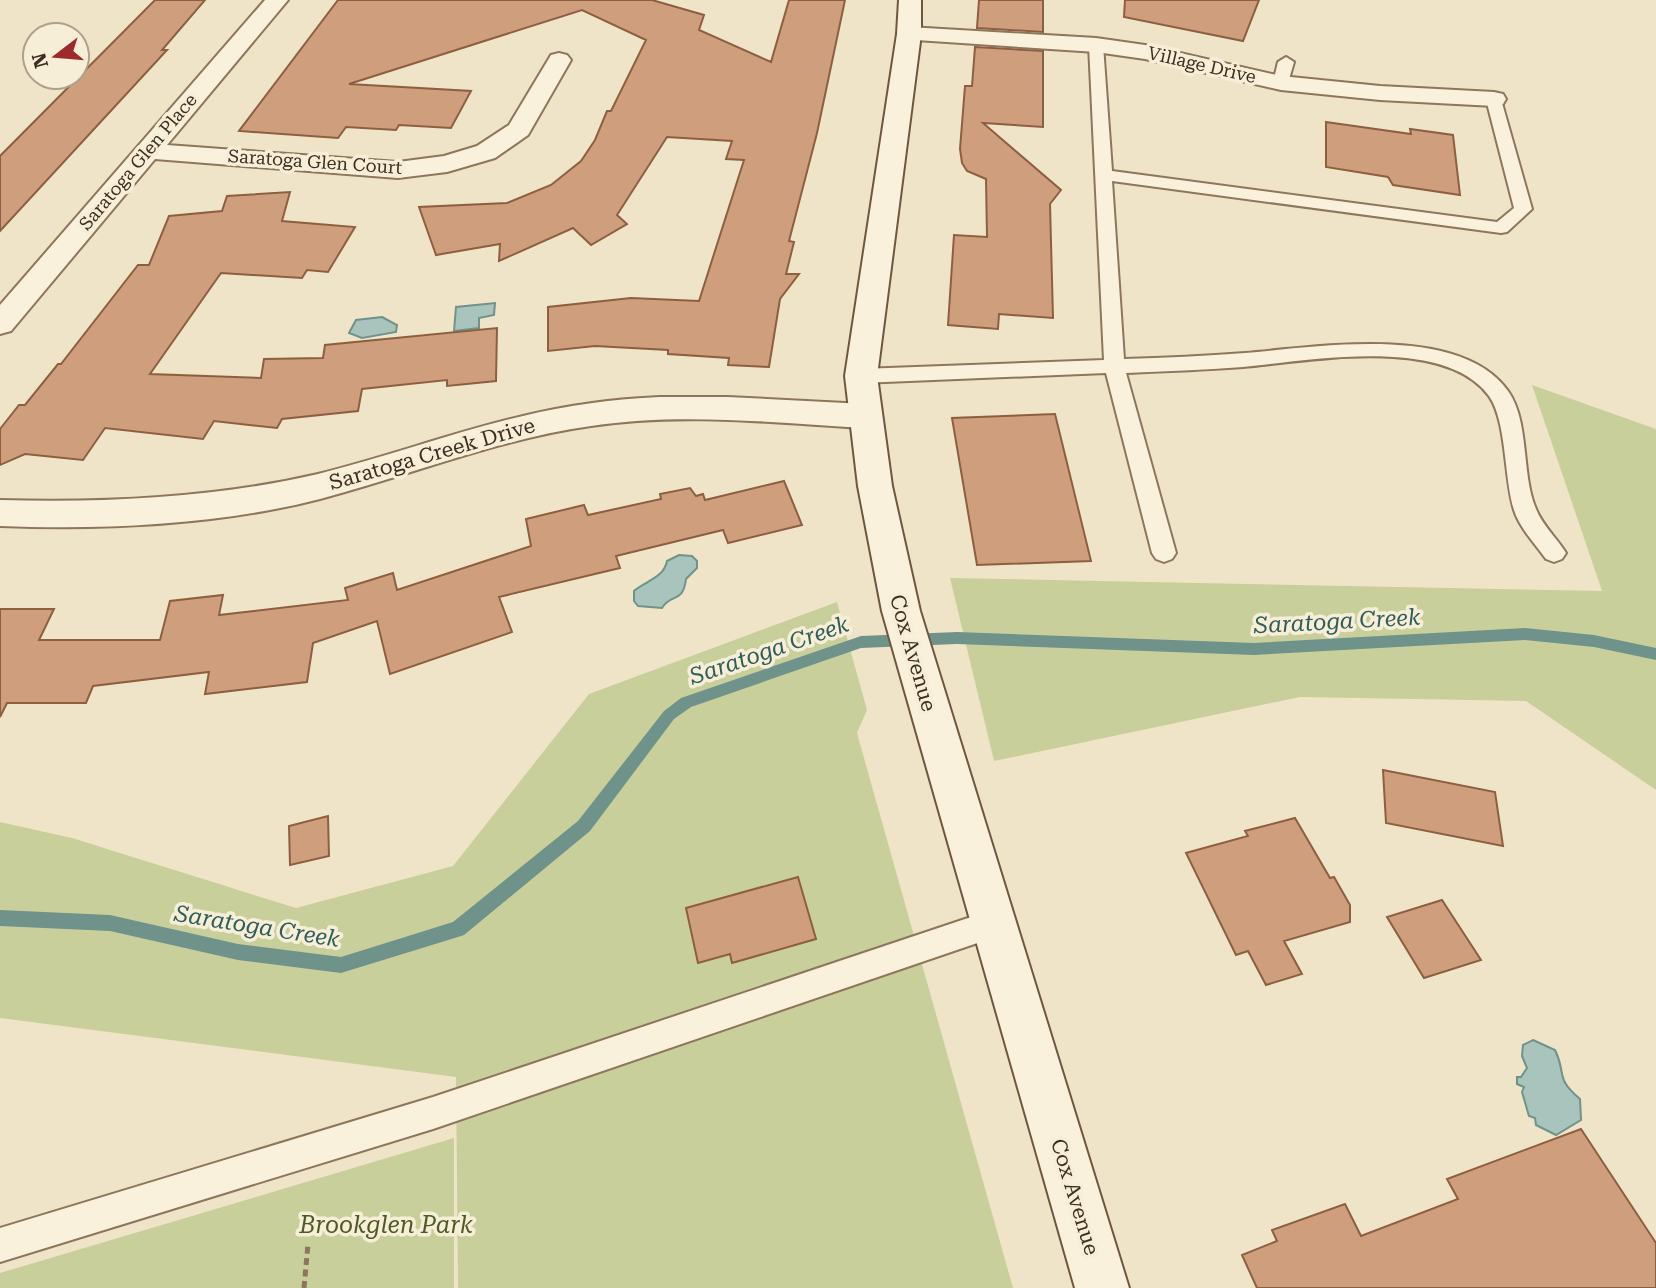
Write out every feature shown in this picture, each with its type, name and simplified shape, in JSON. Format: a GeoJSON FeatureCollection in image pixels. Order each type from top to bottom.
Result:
{"type":"FeatureCollection","features":[{"type":"Feature","properties":{"kind":"street","name":"Saratoga Glen Place"},"geometry":{"type":"LineString","coordinates":[[0,324],[277,0]]}},
{"type":"Feature","properties":{"kind":"street","name":"Cox Avenue"},"geometry":{"type":"LineString","coordinates":[[910,0],[909,34],[861,376],[874,486],[901,611],[924,694],[1102,1288]]}},
{"type":"Feature","properties":{"kind":"street","name":"Village Drive"},"geometry":{"type":"LineString","coordinates":[[909,34],[1096,45],[1283,72],[1380,93],[1494,99]]}},
{"type":"Feature","properties":{"kind":"street","name":"Saratoga Glen Court"},"geometry":{"type":"LineString","coordinates":[[147,151],[398,170],[447,164],[486,152],[519,130],[559,60]]}},
{"type":"Feature","properties":{"kind":"street","name":"Saratoga Creek Drive"},"geometry":{"type":"LineString","coordinates":[[0,513],[70,514],[137,510],[223,502],[304,489],[545,423],[591,414],[642,409],[703,408],[865,416]]}},
{"type":"Feature","properties":{"kind":"lane"},"geometry":{"type":"LineString","coordinates":[[1096,45],[1114,366],[1164,553]]}},
{"type":"Feature","properties":{"kind":"lane"},"geometry":{"type":"LineString","coordinates":[[1104,175],[1501,228],[1523,209],[1494,99]]}},
{"type":"Feature","properties":{"kind":"lane"},"geometry":{"type":"LineString","coordinates":[[861,376],[1202,363],[1357,351],[1400,351],[1434,356],[1463,366],[1485,379],[1500,396],[1509,422],[1525,510],[1554,553]]}},
{"type":"Feature","properties":{"kind":"lane"},"geometry":{"type":"LineString","coordinates":[[0,1245],[433,1113],[992,924]]}},
{"type":"Feature","properties":{"kind":"path"},"geometry":{"type":"LineString","coordinates":[[304,1288],[307,1244]]}},
{"type":"Feature","properties":{"kind":"green space"},"geometry":{"type":"Polygon","coordinates":[[[1532,385],[1656,429],[1656,790],[1526,701],[1300,697],[994,761],[950,578],[1602,591],[1532,385]]]}},
{"type":"Feature","properties":{"kind":"green space"},"geometry":{"type":"Polygon","coordinates":[[[837,602],[867,710],[857,733],[1013,1288],[458,1288],[456,1077],[0,1018],[0,822],[72,838],[296,908],[453,866],[589,694],[837,602]]]}},
{"type":"Feature","properties":{"kind":"green space","name":"Brookglen Park"},"geometry":{"type":"Polygon","coordinates":[[[454,1138],[454,1288],[0,1288],[0,1273],[454,1138]]]}},
{"type":"Feature","properties":{"kind":"water"},"geometry":{"type":"Polygon","coordinates":[[[495,303],[494,315],[479,318],[479,328],[454,331],[456,307],[495,303]]]}},
{"type":"Feature","properties":{"kind":"water"},"geometry":{"type":"Polygon","coordinates":[[[382,317],[397,325],[396,332],[362,338],[349,333],[356,320],[382,317]]]}},
{"type":"Feature","properties":{"kind":"water"},"geometry":{"type":"Polygon","coordinates":[[[679,555],[692,556],[697,561],[697,568],[686,579],[682,592],[662,608],[638,606],[634,601],[634,591],[658,575],[667,561],[679,555]]]}},
{"type":"Feature","properties":{"kind":"water"},"geometry":{"type":"Polygon","coordinates":[[[1533,1040],[1555,1050],[1564,1080],[1580,1099],[1581,1120],[1556,1135],[1536,1125],[1535,1118],[1529,1116],[1522,1092],[1524,1087],[1517,1084],[1517,1077],[1521,1077],[1527,1068],[1522,1056],[1523,1045],[1533,1040]]]}},
{"type":"Feature","properties":{"kind":"building"},"geometry":{"type":"Polygon","coordinates":[[[155,0],[205,0],[162,50],[167,50],[0,231],[0,156],[65,91],[91,91],[91,64],[155,0]]]}},
{"type":"Feature","properties":{"kind":"building"},"geometry":{"type":"Polygon","coordinates":[[[338,0],[652,0],[704,15],[699,30],[771,62],[789,0],[845,0],[817,133],[789,241],[794,242],[786,274],[799,274],[780,299],[769,367],[728,365],[729,358],[668,354],[668,350],[595,346],[548,351],[548,307],[631,298],[699,301],[744,160],[726,159],[732,141],[667,137],[617,215],[627,224],[591,245],[573,228],[499,261],[500,244],[436,255],[419,207],[507,203],[551,185],[581,161],[595,140],[607,111],[611,111],[646,40],[582,10],[349,84],[471,91],[451,128],[399,125],[396,130],[346,127],[338,138],[239,131],[338,0]]]}},
{"type":"Feature","properties":{"kind":"building"},"geometry":{"type":"Polygon","coordinates":[[[979,0],[1043,0],[1043,32],[977,28],[979,0]]]}},
{"type":"Feature","properties":{"kind":"building"},"geometry":{"type":"Polygon","coordinates":[[[1125,0],[1259,0],[1243,41],[1124,17],[1125,0]]]}},
{"type":"Feature","properties":{"kind":"building"},"geometry":{"type":"Polygon","coordinates":[[[975,47],[1043,51],[1043,127],[983,123],[1061,190],[1050,204],[1053,318],[999,314],[998,329],[948,325],[954,235],[987,237],[986,179],[967,171],[962,163],[960,149],[965,86],[972,86],[975,47]]]}},
{"type":"Feature","properties":{"kind":"building"},"geometry":{"type":"Polygon","coordinates":[[[1326,122],[1411,134],[1410,129],[1453,135],[1460,195],[1393,185],[1388,177],[1326,167],[1326,122]]]}},
{"type":"Feature","properties":{"kind":"building"},"geometry":{"type":"Polygon","coordinates":[[[290,192],[282,221],[355,227],[328,272],[307,270],[302,278],[221,273],[150,374],[261,378],[264,359],[323,358],[325,345],[497,328],[496,381],[447,386],[447,380],[362,389],[358,411],[282,419],[277,428],[214,421],[203,439],[105,428],[83,460],[25,454],[0,465],[0,429],[19,405],[25,405],[58,364],[61,364],[138,265],[149,265],[169,216],[222,211],[227,196],[290,192]]]}},
{"type":"Feature","properties":{"kind":"building"},"geometry":{"type":"Polygon","coordinates":[[[1055,414],[1091,561],[977,565],[952,418],[1055,414]]]}},
{"type":"Feature","properties":{"kind":"building"},"geometry":{"type":"Polygon","coordinates":[[[784,481],[802,525],[728,543],[723,530],[616,556],[620,568],[499,597],[512,632],[390,674],[377,621],[313,643],[307,682],[205,694],[209,672],[93,686],[86,703],[7,703],[0,717],[0,609],[54,609],[39,640],[160,640],[170,601],[223,595],[219,615],[348,600],[345,588],[393,573],[397,590],[531,546],[526,519],[584,505],[588,515],[661,499],[660,494],[690,488],[696,496],[703,494],[705,500],[784,481]]]}},
{"type":"Feature","properties":{"kind":"building"},"geometry":{"type":"Polygon","coordinates":[[[1383,770],[1495,792],[1503,846],[1386,823],[1383,770]]]}},
{"type":"Feature","properties":{"kind":"building"},"geometry":{"type":"Polygon","coordinates":[[[328,816],[329,856],[290,865],[289,826],[328,816]]]}},
{"type":"Feature","properties":{"kind":"building"},"geometry":{"type":"Polygon","coordinates":[[[1295,818],[1330,878],[1334,877],[1350,905],[1350,922],[1284,941],[1302,974],[1266,985],[1248,951],[1236,955],[1186,853],[1248,836],[1245,831],[1295,818]]]}},
{"type":"Feature","properties":{"kind":"building"},"geometry":{"type":"Polygon","coordinates":[[[798,877],[816,939],[732,963],[730,954],[698,963],[686,908],[798,877]]]}},
{"type":"Feature","properties":{"kind":"building"},"geometry":{"type":"Polygon","coordinates":[[[1442,900],[1481,960],[1424,978],[1387,917],[1442,900]]]}},
{"type":"Feature","properties":{"kind":"building"},"geometry":{"type":"Polygon","coordinates":[[[1581,1129],[1656,1243],[1656,1288],[1257,1288],[1242,1255],[1277,1241],[1272,1230],[1345,1204],[1361,1236],[1458,1199],[1447,1179],[1581,1129]]]}},
{"type":"Feature","properties":{"kind":"waterway","name":"Saratoga Creek"},"geometry":{"type":"LineString","coordinates":[[0,918],[110,923],[238,952],[341,965],[458,929],[584,826],[669,715],[686,702],[861,642],[957,638],[1254,649],[1525,634],[1594,641],[1656,654]]}}]}
